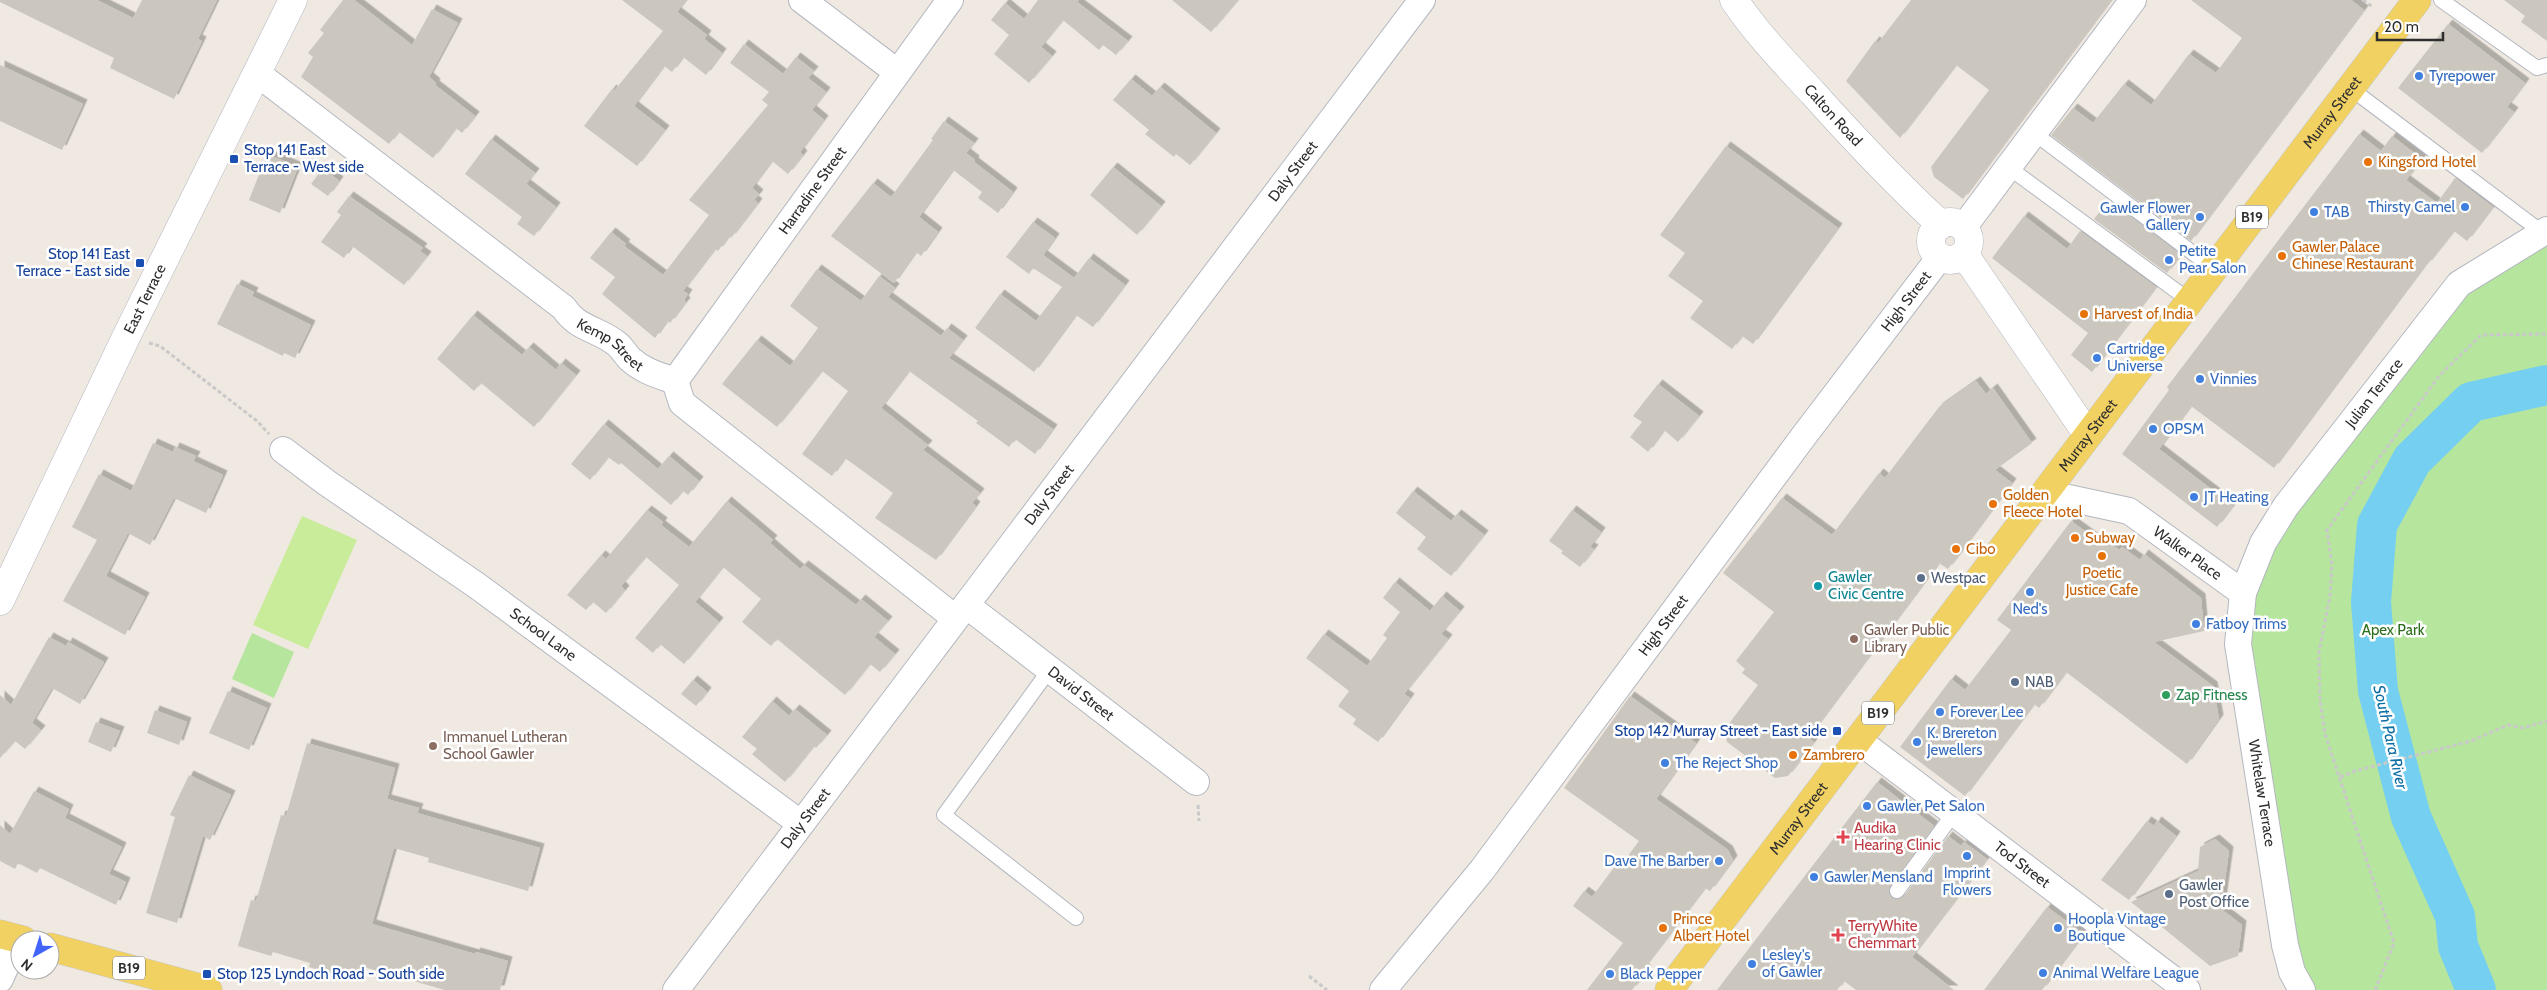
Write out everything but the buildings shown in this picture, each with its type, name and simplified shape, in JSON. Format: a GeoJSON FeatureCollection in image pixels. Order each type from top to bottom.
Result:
{"type":"FeatureCollection","features":[{"type":"Feature","properties":{"kind":"main road","name":"Murray Street"},"geometry":{"type":"LineString","coordinates":[[1668,990],[2417,0]]}},
{"type":"Feature","properties":{"kind":"main road","name":"B19"},"geometry":{"type":"LineString","coordinates":[[60,950],[208,990]]}},
{"type":"Feature","properties":{"kind":"street","name":"East Terrace"},"geometry":{"type":"LineString","coordinates":[[0,601],[127,335],[293,0]]}},
{"type":"Feature","properties":{"kind":"street"},"geometry":{"type":"LineString","coordinates":[[802,0],[897,72]]}},
{"type":"Feature","properties":{"kind":"street","name":"Harradine Street"},"geometry":{"type":"LineString","coordinates":[[674,380],[950,0]]}},
{"type":"Feature","properties":{"kind":"street","name":"Daly Street"},"geometry":{"type":"LineString","coordinates":[[676,990],[1422,0]]}},
{"type":"Feature","properties":{"kind":"street","name":"Calton Road"},"geometry":{"type":"LineString","coordinates":[[1734,0],[1750,24],[1845,129],[1952,241],[2088,435]]}},
{"type":"Feature","properties":{"kind":"street","name":"High Street"},"geometry":{"type":"LineString","coordinates":[[1382,990],[1482,870],[1803,437],[2133,0]]}},
{"type":"Feature","properties":{"kind":"street","name":"Kemp Street"},"geometry":{"type":"LineString","coordinates":[[258,74],[564,308],[580,326],[601,334],[618,344],[645,370],[674,380]]}},
{"type":"Feature","properties":{"kind":"street","name":"Julian Terrace"},"geometry":{"type":"LineString","coordinates":[[2243,593],[2263,543],[2286,506],[2459,284],[2545,232]]}},
{"type":"Feature","properties":{"kind":"street"},"geometry":{"type":"LineString","coordinates":[[674,380],[682,402],[961,612]]}},
{"type":"Feature","properties":{"kind":"street","name":"School Lane"},"geometry":{"type":"LineString","coordinates":[[283,450],[327,483],[476,585],[800,823]]}},
{"type":"Feature","properties":{"kind":"street","name":"Walker Place"},"geometry":{"type":"LineString","coordinates":[[2045,493],[2130,512],[2243,593]]}},
{"type":"Feature","properties":{"kind":"street","name":"Whitelaw Terrace"},"geometry":{"type":"LineString","coordinates":[[2243,593],[2240,615],[2240,654],[2285,945],[2292,972],[2302,990]]}},
{"type":"Feature","properties":{"kind":"street","name":"David Street"},"geometry":{"type":"LineString","coordinates":[[961,612],[1050,670],[1196,782]]}},
{"type":"Feature","properties":{"kind":"street","name":"Tod Street"},"geometry":{"type":"LineString","coordinates":[[1858,740],[2187,990]]}},
{"type":"Feature","properties":{"kind":"street"},"geometry":{"type":"LineString","coordinates":[[0,978],[10,949]]}},
{"type":"Feature","properties":{"kind":"lane"},"geometry":{"type":"LineString","coordinates":[[2441,0],[2537,68],[2547,65]]}},
{"type":"Feature","properties":{"kind":"lane"},"geometry":{"type":"LineString","coordinates":[[2350,88],[2545,232]]}},
{"type":"Feature","properties":{"kind":"lane"},"geometry":{"type":"LineString","coordinates":[[2034,133],[2214,269]]}},
{"type":"Feature","properties":{"kind":"lane"},"geometry":{"type":"LineString","coordinates":[[2008,167],[2190,301]]}},
{"type":"Feature","properties":{"kind":"lane"},"geometry":{"type":"LineString","coordinates":[[1050,670],[944,815],[1076,918]]}},
{"type":"Feature","properties":{"kind":"lane"},"geometry":{"type":"LineString","coordinates":[[1897,891],[1954,814]]}},
{"type":"Feature","properties":{"kind":"path"},"geometry":{"type":"LineString","coordinates":[[2363,0],[2373,7]]}},
{"type":"Feature","properties":{"kind":"path"},"geometry":{"type":"LineString","coordinates":[[2375,990],[2394,943],[2325,734],[2320,701],[2319,652],[2330,596],[2332,565],[2327,530],[2439,376],[2481,336],[2547,334]]}},
{"type":"Feature","properties":{"kind":"path"},"geometry":{"type":"LineString","coordinates":[[127,335],[160,346],[257,421],[283,450]]}},
{"type":"Feature","properties":{"kind":"path"},"geometry":{"type":"LineString","coordinates":[[2340,777],[2355,771],[2472,741],[2508,725],[2523,728],[2547,721]]}},
{"type":"Feature","properties":{"kind":"path"},"geometry":{"type":"LineString","coordinates":[[1309,976],[1327,990]]}},
{"type":"Feature","properties":{"kind":"green space","name":"Apex Park"},"geometry":{"type":"Polygon","coordinates":[[[2547,230],[2547,990],[2302,990],[2238,644],[2263,543],[2459,284],[2547,230]]]}},
{"type":"Feature","properties":{"kind":"green space"},"geometry":{"type":"Polygon","coordinates":[[[302,516],[357,540],[308,649],[253,625],[302,516]]]}},
{"type":"Feature","properties":{"kind":"green space"},"geometry":{"type":"Polygon","coordinates":[[[252,633],[294,652],[274,698],[232,679],[252,633]]]}},
{"type":"Feature","properties":{"kind":"waterway","name":"South Para River"},"geometry":{"type":"LineString","coordinates":[[2476,990],[2458,946],[2455,916],[2411,817],[2378,691],[2371,602],[2377,525],[2412,460],[2471,402],[2547,385]]}},
{"type":"Feature","properties":{"kind":"place","name":"Tyrepower"},"geometry":{"type":"Point","coordinates":[2419,76]}},
{"type":"Feature","properties":{"kind":"place","name":"Stop 141 East Terrace - West side"},"geometry":{"type":"Point","coordinates":[234,159]}},
{"type":"Feature","properties":{"kind":"place","name":"Kingsford Hotel"},"geometry":{"type":"Point","coordinates":[2368,162]}},
{"type":"Feature","properties":{"kind":"place","name":"Thirsty Camel"},"geometry":{"type":"Point","coordinates":[2465,207]}},
{"type":"Feature","properties":{"kind":"place","name":"TAB"},"geometry":{"type":"Point","coordinates":[2314,212]}},
{"type":"Feature","properties":{"kind":"place","name":"Gawler Flower Gallery"},"geometry":{"type":"Point","coordinates":[2200,217]}},
{"type":"Feature","properties":{"kind":"place","name":"Gawler Palace Chinese Restaurant"},"geometry":{"type":"Point","coordinates":[2282,256]}},
{"type":"Feature","properties":{"kind":"place","name":"Petite Pear Salon"},"geometry":{"type":"Point","coordinates":[2169,260]}},
{"type":"Feature","properties":{"kind":"place","name":"Stop 141 East Terrace - East side"},"geometry":{"type":"Point","coordinates":[140,263]}},
{"type":"Feature","properties":{"kind":"place","name":"Harvest of India"},"geometry":{"type":"Point","coordinates":[2084,314]}},
{"type":"Feature","properties":{"kind":"place","name":"Cartridge Universe"},"geometry":{"type":"Point","coordinates":[2097,358]}},
{"type":"Feature","properties":{"kind":"place","name":"Vinnies"},"geometry":{"type":"Point","coordinates":[2200,379]}},
{"type":"Feature","properties":{"kind":"place","name":"OPSM"},"geometry":{"type":"Point","coordinates":[2153,429]}},
{"type":"Feature","properties":{"kind":"place","name":"JT Heating"},"geometry":{"type":"Point","coordinates":[2194,497]}},
{"type":"Feature","properties":{"kind":"place","name":"Golden Fleece Hotel"},"geometry":{"type":"Point","coordinates":[1993,504]}},
{"type":"Feature","properties":{"kind":"place","name":"Subway"},"geometry":{"type":"Point","coordinates":[2075,538]}},
{"type":"Feature","properties":{"kind":"place","name":"Cibo"},"geometry":{"type":"Point","coordinates":[1956,549]}},
{"type":"Feature","properties":{"kind":"place","name":"Poetic Justice Cafe"},"geometry":{"type":"Point","coordinates":[2102,556]}},
{"type":"Feature","properties":{"kind":"place","name":"Westpac"},"geometry":{"type":"Point","coordinates":[1921,578]}},
{"type":"Feature","properties":{"kind":"place","name":"Gawler Civic Centre"},"geometry":{"type":"Point","coordinates":[1818,586]}},
{"type":"Feature","properties":{"kind":"place","name":"Ned's"},"geometry":{"type":"Point","coordinates":[2030,592]}},
{"type":"Feature","properties":{"kind":"place","name":"Fatboy Trims"},"geometry":{"type":"Point","coordinates":[2196,624]}},
{"type":"Feature","properties":{"kind":"place","name":"Gawler Public Library"},"geometry":{"type":"Point","coordinates":[1854,639]}},
{"type":"Feature","properties":{"kind":"place","name":"NAB"},"geometry":{"type":"Point","coordinates":[2015,682]}},
{"type":"Feature","properties":{"kind":"place","name":"Zap Fitness"},"geometry":{"type":"Point","coordinates":[2166,695]}},
{"type":"Feature","properties":{"kind":"place","name":"Forever Lee"},"geometry":{"type":"Point","coordinates":[1940,712]}},
{"type":"Feature","properties":{"kind":"place","name":"Stop 142 Murray Street - East side"},"geometry":{"type":"Point","coordinates":[1837,731]}},
{"type":"Feature","properties":{"kind":"place","name":"K. Brereton Jewellers"},"geometry":{"type":"Point","coordinates":[1917,742]}},
{"type":"Feature","properties":{"kind":"place","name":"Immanuel Lutheran School Gawler"},"geometry":{"type":"Point","coordinates":[433,746]}},
{"type":"Feature","properties":{"kind":"place","name":"Zambrero"},"geometry":{"type":"Point","coordinates":[1793,755]}},
{"type":"Feature","properties":{"kind":"place","name":"The Reject Shop"},"geometry":{"type":"Point","coordinates":[1665,763]}},
{"type":"Feature","properties":{"kind":"place","name":"Gawler Pet Salon"},"geometry":{"type":"Point","coordinates":[1867,806]}},
{"type":"Feature","properties":{"kind":"place","name":"Audika Hearing Clinic"},"geometry":{"type":"Point","coordinates":[1843,837]}},
{"type":"Feature","properties":{"kind":"place","name":"Imprint Flowers"},"geometry":{"type":"Point","coordinates":[1967,856]}},
{"type":"Feature","properties":{"kind":"place","name":"Dave The Barber"},"geometry":{"type":"Point","coordinates":[1719,861]}},
{"type":"Feature","properties":{"kind":"place","name":"Gawler Mensland"},"geometry":{"type":"Point","coordinates":[1814,877]}},
{"type":"Feature","properties":{"kind":"place","name":"Gawler Post Office"},"geometry":{"type":"Point","coordinates":[2169,894]}},
{"type":"Feature","properties":{"kind":"place","name":"Prince Albert Hotel"},"geometry":{"type":"Point","coordinates":[1663,928]}},
{"type":"Feature","properties":{"kind":"place","name":"Hoopla Vintage Boutique"},"geometry":{"type":"Point","coordinates":[2058,928]}},
{"type":"Feature","properties":{"kind":"place","name":"TerryWhite Chemmart"},"geometry":{"type":"Point","coordinates":[1838,935]}},
{"type":"Feature","properties":{"kind":"place","name":"Lesley's of Gawler"},"geometry":{"type":"Point","coordinates":[1752,964]}},
{"type":"Feature","properties":{"kind":"place","name":"Animal Welfare League"},"geometry":{"type":"Point","coordinates":[2043,973]}},
{"type":"Feature","properties":{"kind":"place","name":"Stop 125 Lyndoch Road - South side"},"geometry":{"type":"Point","coordinates":[207,974]}},
{"type":"Feature","properties":{"kind":"place","name":"Black Pepper"},"geometry":{"type":"Point","coordinates":[1610,974]}}]}
